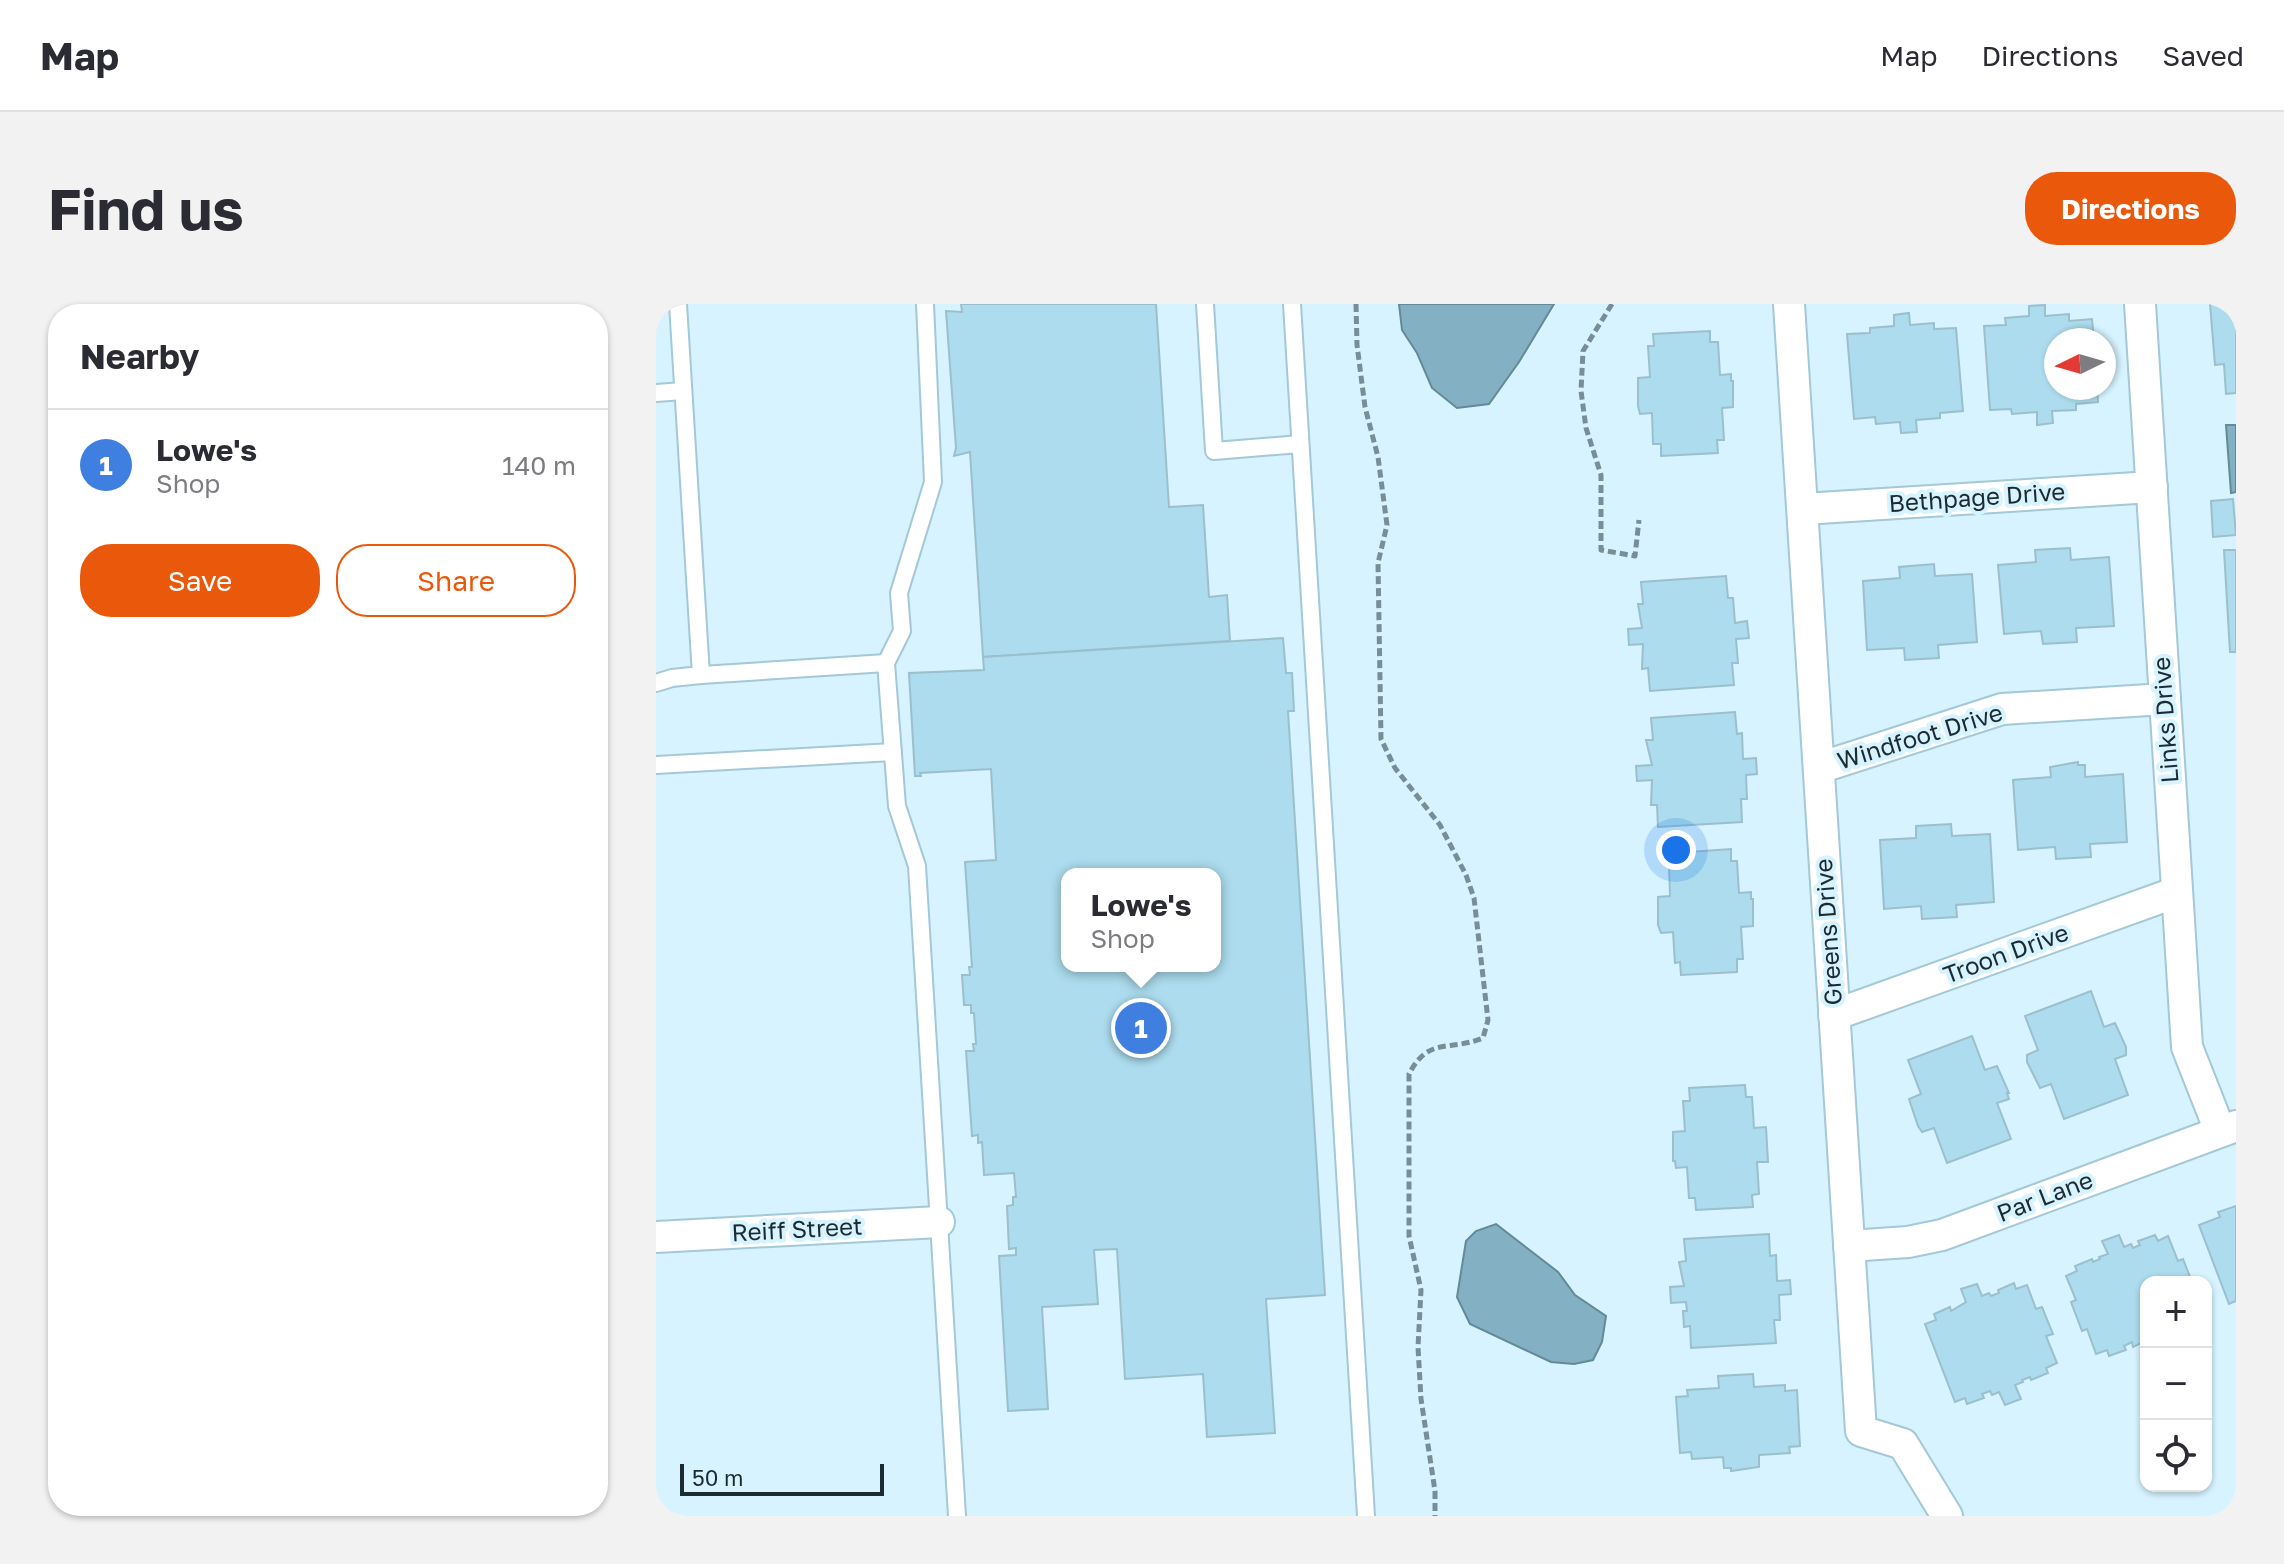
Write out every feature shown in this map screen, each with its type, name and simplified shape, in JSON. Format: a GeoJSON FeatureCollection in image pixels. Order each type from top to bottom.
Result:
{"type":"FeatureCollection","features":[{"type":"Feature","properties":{"kind":"street","name":"Greens Drive"},"geometry":{"type":"LineString","coordinates":[[1789,304],[1861,1431],[1903,1444],[1947,1516]]}},
{"type":"Feature","properties":{"kind":"street","name":"Links Drive"},"geometry":{"type":"LineString","coordinates":[[2140,304],[2187,1047],[2228,1128]]}},
{"type":"Feature","properties":{"kind":"street","name":"Bethpage Drive"},"geometry":{"type":"LineString","coordinates":[[1803,509],[2152,487]]}},
{"type":"Feature","properties":{"kind":"street","name":"Windfoot Drive"},"geometry":{"type":"LineString","coordinates":[[1819,768],[2002,709],[2165,699]]}},
{"type":"Feature","properties":{"kind":"street","name":"Troon Drive"},"geometry":{"type":"LineString","coordinates":[[1834,1015],[2177,892]]}},
{"type":"Feature","properties":{"kind":"street","name":"Par Lane"},"geometry":{"type":"LineString","coordinates":[[1849,1246],[1908,1242],[1942,1235],[2228,1128]]}},
{"type":"Feature","properties":{"kind":"street","name":"Reiff Street"},"geometry":{"type":"LineString","coordinates":[[656,1237],[939,1222]]}},
{"type":"Feature","properties":{"kind":"lane"},"geometry":{"type":"LineString","coordinates":[[678,304],[701,675]]}},
{"type":"Feature","properties":{"kind":"lane"},"geometry":{"type":"LineString","coordinates":[[925,304],[933,482],[899,593],[902,631],[886,663],[897,806],[917,866],[957,1516]]}},
{"type":"Feature","properties":{"kind":"lane"},"geometry":{"type":"LineString","coordinates":[[1205,304],[1214,451],[1300,444]]}},
{"type":"Feature","properties":{"kind":"lane"},"geometry":{"type":"LineString","coordinates":[[1292,304],[1366,1516]]}},
{"type":"Feature","properties":{"kind":"lane"},"geometry":{"type":"LineString","coordinates":[[656,393],[683,391]]}},
{"type":"Feature","properties":{"kind":"lane"},"geometry":{"type":"LineString","coordinates":[[656,683],[701,675],[886,663]]}},
{"type":"Feature","properties":{"kind":"lane"},"geometry":{"type":"LineString","coordinates":[[656,765],[893,752]]}},
{"type":"Feature","properties":{"kind":"path"},"geometry":{"type":"LineString","coordinates":[[1356,304],[1365,407],[1378,457],[1387,525],[1378,563],[1381,739],[1395,768],[1440,825],[1466,875],[1474,898],[1488,1020],[1483,1038],[1465,1045],[1433,1048],[1418,1057],[1409,1074],[1409,1236],[1421,1290],[1418,1347],[1421,1399],[1435,1491],[1435,1516]]}},
{"type":"Feature","properties":{"kind":"path"},"geometry":{"type":"LineString","coordinates":[[1612,304],[1583,351],[1581,391],[1586,428],[1601,475],[1601,550],[1635,556],[1639,520]]}},
{"type":"Feature","properties":{"kind":"water"},"geometry":{"type":"Polygon","coordinates":[[[1399,304],[1554,304],[1489,404],[1457,408],[1432,388],[1417,353],[1402,330],[1399,304]]]}},
{"type":"Feature","properties":{"kind":"water"},"geometry":{"type":"Polygon","coordinates":[[[2226,425],[2236,425],[2236,492],[2231,493],[2226,425]]]}},
{"type":"Feature","properties":{"kind":"water"},"geometry":{"type":"Polygon","coordinates":[[[1496,1224],[1558,1272],[1575,1295],[1606,1316],[1602,1342],[1593,1360],[1574,1364],[1551,1362],[1470,1324],[1457,1297],[1466,1241],[1476,1231],[1496,1224]]]}},
{"type":"Feature","properties":{"kind":"building"},"geometry":{"type":"Polygon","coordinates":[[[961,304],[1156,304],[1169,507],[1203,505],[1209,597],[1227,595],[1230,641],[983,657],[970,452],[954,456],[956,448],[946,311],[962,312],[961,304]]]}},
{"type":"Feature","properties":{"kind":"building"},"geometry":{"type":"Polygon","coordinates":[[[2210,304],[2236,304],[2236,393],[2226,394],[2224,364],[2215,365],[2210,304]]]}},
{"type":"Feature","properties":{"kind":"building"},"geometry":{"type":"Polygon","coordinates":[[[2045,305],[2045,316],[2069,314],[2069,321],[2092,319],[2093,328],[2044,328],[2044,400],[2098,400],[2076,404],[2076,410],[2052,411],[2053,423],[2037,425],[2037,412],[2012,414],[2011,409],[1990,410],[1984,326],[2006,325],[2005,318],[2029,316],[2029,306],[2045,305]]]}},
{"type":"Feature","properties":{"kind":"building"},"geometry":{"type":"Polygon","coordinates":[[[1909,313],[1910,325],[1934,323],[1934,329],[1956,328],[1963,411],[1940,413],[1940,418],[1916,420],[1917,432],[1901,433],[1900,422],[1876,424],[1875,417],[1854,419],[1847,334],[1870,333],[1870,328],[1894,326],[1894,315],[1909,313]]]}},
{"type":"Feature","properties":{"kind":"building"},"geometry":{"type":"Polygon","coordinates":[[[1710,331],[1710,342],[1718,342],[1720,375],[1731,374],[1733,381],[1733,407],[1722,408],[1724,440],[1717,440],[1718,453],[1661,456],[1661,444],[1653,444],[1652,413],[1640,414],[1638,406],[1638,378],[1650,377],[1648,346],[1654,346],[1653,334],[1710,331]]]}},
{"type":"Feature","properties":{"kind":"building"},"geometry":{"type":"Polygon","coordinates":[[[2233,499],[2236,535],[2213,537],[2211,501],[2233,499]]]}},
{"type":"Feature","properties":{"kind":"building"},"geometry":{"type":"Polygon","coordinates":[[[2070,548],[2071,560],[2109,557],[2114,626],[2076,628],[2077,642],[2043,644],[2041,631],[2004,634],[1998,565],[2036,562],[2035,550],[2070,548]]]}},
{"type":"Feature","properties":{"kind":"building"},"geometry":{"type":"Polygon","coordinates":[[[2224,550],[2236,550],[2236,652],[2230,652],[2224,550]]]}},
{"type":"Feature","properties":{"kind":"building"},"geometry":{"type":"Polygon","coordinates":[[[1934,564],[1935,576],[1972,574],[1977,642],[1938,645],[1939,658],[1905,660],[1904,648],[1867,650],[1863,581],[1900,578],[1899,567],[1934,564]]]}},
{"type":"Feature","properties":{"kind":"building"},"geometry":{"type":"Polygon","coordinates":[[[1726,576],[1728,598],[1733,598],[1735,623],[1747,621],[1749,638],[1736,639],[1738,663],[1732,663],[1734,685],[1650,691],[1648,668],[1642,669],[1643,644],[1629,645],[1628,629],[1642,628],[1638,604],[1643,604],[1641,582],[1726,576]]]}},
{"type":"Feature","properties":{"kind":"building"},"geometry":{"type":"Polygon","coordinates":[[[1283,638],[1286,673],[1292,673],[1294,711],[1288,711],[1325,1295],[1266,1299],[1275,1433],[1207,1437],[1203,1374],[1125,1379],[1117,1249],[1094,1250],[1098,1304],[1042,1307],[1048,1409],[1008,1411],[999,1256],[1016,1255],[1016,1248],[1009,1249],[1007,1206],[1013,1205],[1013,1197],[1016,1197],[1014,1173],[984,1175],[982,1142],[978,1143],[978,1135],[972,1136],[966,1051],[974,1051],[973,1044],[976,1044],[974,1013],[971,1013],[971,1005],[964,1005],[962,975],[970,975],[969,967],[972,967],[965,862],[996,860],[991,769],[920,773],[921,776],[915,776],[909,673],[984,670],[983,657],[1283,638]]]}},
{"type":"Feature","properties":{"kind":"building"},"geometry":{"type":"Polygon","coordinates":[[[1735,712],[1737,734],[1742,733],[1743,759],[1756,758],[1757,774],[1746,775],[1747,799],[1741,799],[1742,822],[1658,827],[1657,805],[1651,805],[1652,780],[1637,781],[1636,766],[1652,765],[1646,740],[1653,740],[1651,718],[1735,712]]]}},
{"type":"Feature","properties":{"kind":"building"},"geometry":{"type":"Polygon","coordinates":[[[2078,762],[2078,765],[2085,765],[2085,777],[2123,774],[2127,842],[2090,844],[2091,857],[2056,859],[2055,847],[2018,850],[2013,780],[2051,777],[2050,767],[2078,762]]]}},
{"type":"Feature","properties":{"kind":"building"},"geometry":{"type":"Polygon","coordinates":[[[1951,824],[1952,836],[1990,834],[1994,902],[1956,905],[1957,917],[1922,919],[1921,906],[1884,909],[1880,840],[1916,838],[1916,826],[1951,824]]]}},
{"type":"Feature","properties":{"kind":"building"},"geometry":{"type":"Polygon","coordinates":[[[1731,849],[1731,861],[1737,861],[1739,893],[1751,892],[1753,899],[1753,926],[1741,927],[1743,959],[1737,959],[1737,972],[1681,975],[1680,962],[1675,963],[1673,932],[1661,933],[1658,925],[1658,897],[1670,896],[1669,865],[1674,865],[1674,853],[1731,849]]]}},
{"type":"Feature","properties":{"kind":"building"},"geometry":{"type":"Polygon","coordinates":[[[2091,991],[2104,1027],[2115,1023],[2126,1047],[2126,1055],[2115,1059],[2128,1095],[2064,1119],[2051,1084],[2040,1088],[2027,1062],[2027,1055],[2038,1050],[2025,1016],[2091,991]]]}},
{"type":"Feature","properties":{"kind":"building"},"geometry":{"type":"Polygon","coordinates":[[[1972,1036],[1985,1070],[1997,1066],[2009,1093],[2009,1099],[1997,1103],[2011,1139],[1947,1163],[1934,1128],[1922,1132],[1918,1126],[1909,1099],[1921,1094],[1908,1060],[1972,1036]]]}},
{"type":"Feature","properties":{"kind":"building"},"geometry":{"type":"Polygon","coordinates":[[[1745,1085],[1746,1097],[1752,1097],[1754,1128],[1766,1127],[1768,1162],[1757,1162],[1759,1194],[1752,1195],[1753,1207],[1696,1210],[1695,1198],[1689,1198],[1687,1167],[1676,1168],[1673,1161],[1673,1132],[1685,1131],[1683,1101],[1690,1101],[1689,1088],[1745,1085]]]}},
{"type":"Feature","properties":{"kind":"building"},"geometry":{"type":"Polygon","coordinates":[[[2236,1206],[2236,1301],[2229,1304],[2199,1225],[2220,1217],[2218,1212],[2236,1206]]]}},
{"type":"Feature","properties":{"kind":"building"},"geometry":{"type":"Polygon","coordinates":[[[1769,1234],[1770,1256],[1776,1255],[1777,1281],[1790,1280],[1791,1294],[1779,1295],[1780,1320],[1774,1320],[1776,1343],[1691,1348],[1690,1326],[1684,1327],[1686,1302],[1671,1303],[1670,1287],[1684,1286],[1679,1262],[1686,1261],[1684,1239],[1769,1234]]]}},
{"type":"Feature","properties":{"kind":"building"},"geometry":{"type":"Polygon","coordinates":[[[2119,1235],[2124,1247],[2131,1244],[2133,1248],[2140,1245],[2138,1241],[2155,1235],[2158,1241],[2168,1236],[2178,1261],[2183,1259],[2190,1276],[2140,1276],[2140,1344],[2133,1347],[2132,1342],[2124,1346],[2126,1350],[2109,1356],[2107,1350],[2096,1354],[2087,1329],[2082,1331],[2071,1302],[2076,1300],[2066,1276],[2077,1271],[2075,1266],[2108,1254],[2102,1241],[2119,1235]]]}},
{"type":"Feature","properties":{"kind":"building"},"geometry":{"type":"Polygon","coordinates":[[[2014,1283],[2016,1289],[2027,1285],[2036,1309],[2042,1307],[2053,1334],[2046,1336],[2057,1363],[2046,1368],[2048,1373],[2015,1385],[2021,1399],[2005,1405],[1999,1392],[1992,1395],[1990,1391],[1982,1394],[1984,1398],[1967,1404],[1965,1398],[1955,1402],[1925,1324],[1936,1320],[1934,1314],[1950,1307],[1951,1311],[1966,1302],[1961,1289],[1977,1284],[1982,1296],[1989,1293],[1991,1296],[2014,1283]]]}},
{"type":"Feature","properties":{"kind":"building"},"geometry":{"type":"Polygon","coordinates":[[[1753,1374],[1754,1387],[1785,1385],[1785,1391],[1797,1390],[1800,1446],[1789,1447],[1790,1453],[1759,1455],[1759,1467],[1731,1471],[1731,1468],[1724,1468],[1723,1457],[1692,1459],[1691,1452],[1680,1453],[1676,1397],[1688,1396],[1687,1390],[1719,1388],[1718,1376],[1753,1374]]]}},
{"type":"Feature","properties":{"kind":"place","name":"Lowe's"},"geometry":{"type":"Point","coordinates":[1141,1028]}}]}
